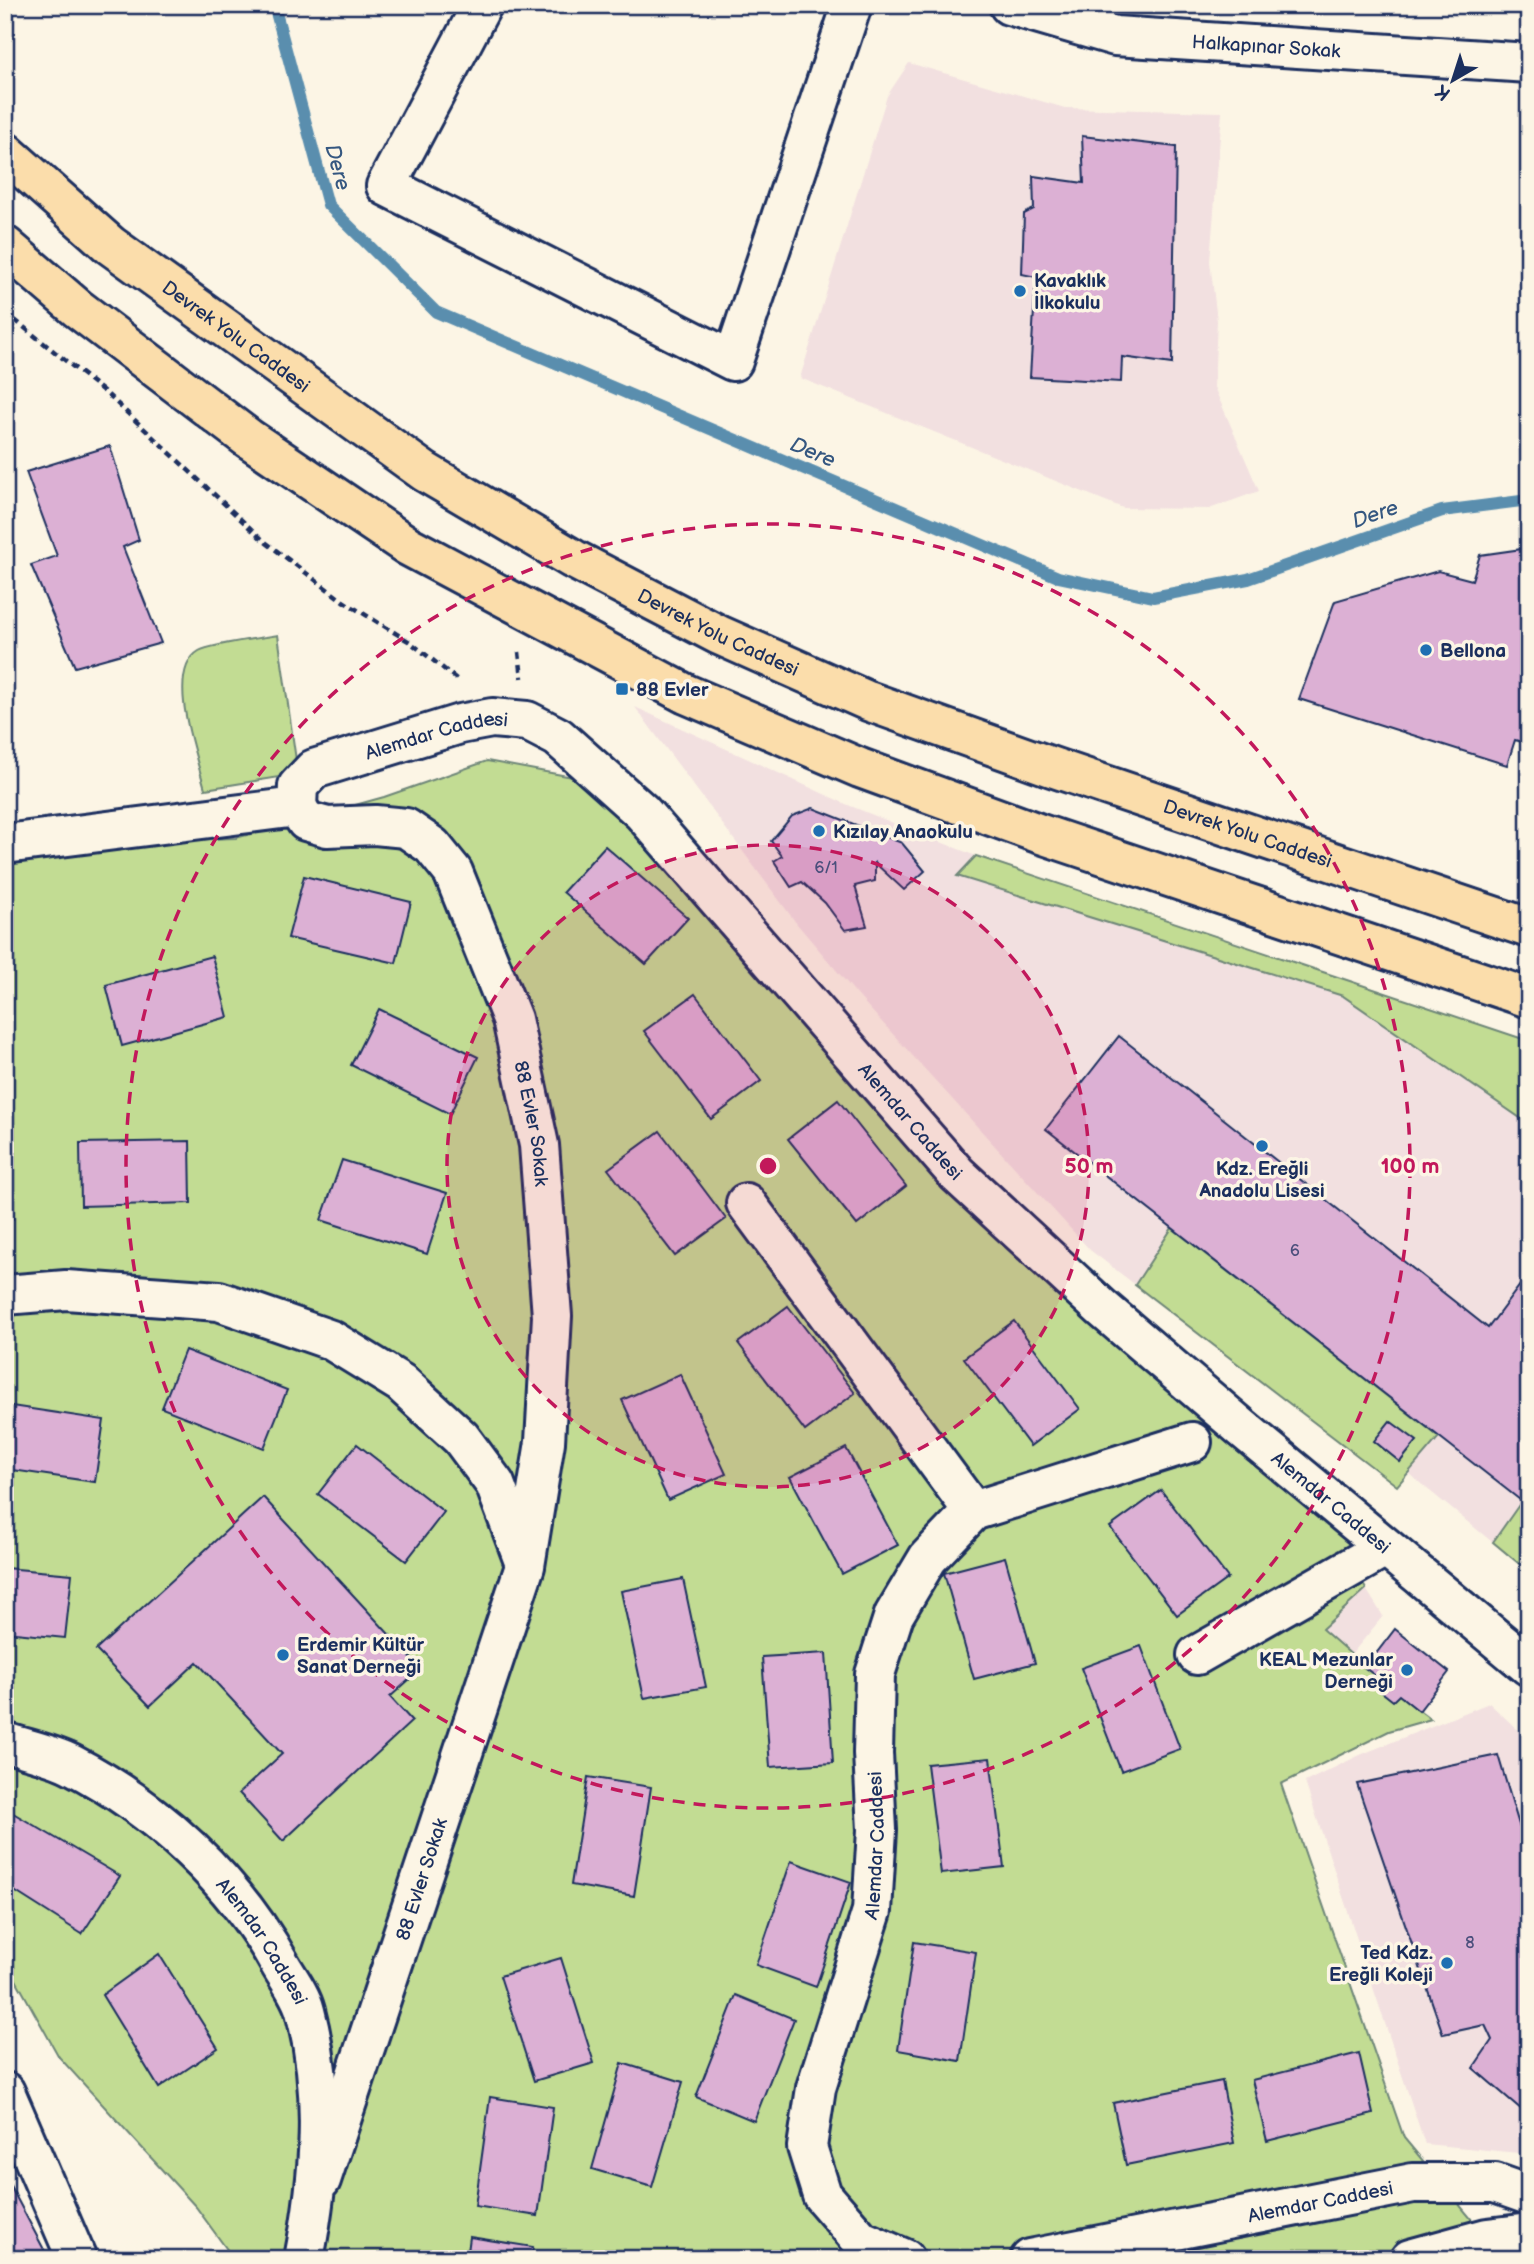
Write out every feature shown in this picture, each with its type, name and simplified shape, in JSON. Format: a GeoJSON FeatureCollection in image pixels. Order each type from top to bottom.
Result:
{"type":"FeatureCollection","features":[{"type":"Feature","properties":{"kind":"highway","name":"Devrek Yolu Caddesi"},"geometry":{"type":"LineString","coordinates":[[5,152],[110,246],[425,472],[573,559],[719,635],[904,714],[1052,767],[1529,928]]}},
{"type":"Feature","properties":{"kind":"highway"},"geometry":{"type":"LineString","coordinates":[[5,246],[88,316],[248,438],[408,547],[686,694],[860,768],[1051,837],[1529,998]]}},
{"type":"Feature","properties":{"kind":"highway"},"geometry":{"type":"LineString","coordinates":[[317,485],[361,545],[450,600],[540,647],[601,650]]}},
{"type":"Feature","properties":{"kind":"street"},"geometry":{"type":"LineString","coordinates":[[482,5],[386,186],[733,361],[852,5]]}},
{"type":"Feature","properties":{"kind":"street","name":"Halkapınar Sokak"},"geometry":{"type":"LineString","coordinates":[[1009,5],[1115,36],[1529,63]]}},
{"type":"Feature","properties":{"kind":"street","name":"Alemdar Caddesi"},"geometry":{"type":"LineString","coordinates":[[297,807],[298,786],[314,769],[460,724],[492,718],[516,720],[558,737],[642,812],[957,1174],[1103,1309],[1529,1666]]}},
{"type":"Feature","properties":{"kind":"street"},"geometry":{"type":"LineString","coordinates":[[5,844],[297,807]]}},
{"type":"Feature","properties":{"kind":"street","name":"88 Evler Sokak"},"geometry":{"type":"LineString","coordinates":[[297,807],[306,821],[316,824],[406,828],[432,846],[453,872],[512,1019],[539,1145],[552,1316],[545,1441],[525,1566],[317,2192]]}},
{"type":"Feature","properties":{"kind":"street"},"geometry":{"type":"LineString","coordinates":[[746,1203],[973,1511]]}},
{"type":"Feature","properties":{"kind":"street"},"geometry":{"type":"LineString","coordinates":[[5,1295],[66,1290],[219,1301],[331,1340],[401,1383],[461,1438],[495,1484],[525,1566]]}},
{"type":"Feature","properties":{"kind":"street","name":"Alemdar Caddesi"},"geometry":{"type":"LineString","coordinates":[[905,2259],[861,2240],[821,2195],[807,2147],[816,2088],[872,1911],[877,1830],[873,1753],[876,1674],[894,1615],[928,1558],[973,1511],[1192,1442]]}},
{"type":"Feature","properties":{"kind":"street"},"geometry":{"type":"LineString","coordinates":[[1198,1655],[1385,1548]]}},
{"type":"Feature","properties":{"kind":"street","name":"Alemdar Caddesi"},"geometry":{"type":"LineString","coordinates":[[5,1742],[69,1763],[149,1813],[211,1870],[263,1932],[304,2007],[319,2078],[317,2192],[304,2259]]}},
{"type":"Feature","properties":{"kind":"street"},"geometry":{"type":"LineString","coordinates":[[5,2092],[77,2259]]}},
{"type":"Feature","properties":{"kind":"street","name":"Alemdar Caddesi"},"geometry":{"type":"LineString","coordinates":[[1030,2259],[1413,2183],[1495,2183],[1529,2195]]}},
{"type":"Feature","properties":{"kind":"street"},"geometry":{"type":"LineString","coordinates":[[1410,2259],[1487,2238],[1529,2232]]}},
{"type":"Feature","properties":{"kind":"path"},"geometry":{"type":"LineString","coordinates":[[5,312],[107,394],[264,541],[343,601],[410,642],[516,720]]}},
{"type":"Feature","properties":{"kind":"path"},"geometry":{"type":"LineString","coordinates":[[516,720],[517,635]]}},
{"type":"Feature","properties":{"kind":"shaded area","name":"Kavaklık İlkokulu"},"geometry":{"type":"Polygon","coordinates":[[[909,63],[1065,108],[1222,112],[1210,261],[1217,321],[1214,387],[1259,491],[1209,509],[1123,508],[800,378],[887,96],[909,63]]]}},
{"type":"Feature","properties":{"kind":"shaded area","name":"Kdz. Ereğli Anadolu Lisesi"},"geometry":{"type":"Polygon","coordinates":[[[635,707],[848,805],[976,856],[1529,1041],[1529,1572],[1409,1474],[1397,1486],[1090,1250],[859,997],[797,924],[635,707]]]}},
{"type":"Feature","properties":{"kind":"shaded area"},"geometry":{"type":"Polygon","coordinates":[[[1366,1589],[1383,1616],[1351,1655],[1321,1629],[1366,1589]]]}},
{"type":"Feature","properties":{"kind":"shaded area","name":"Ted Kdz. Ereğli Koleji"},"geometry":{"type":"Polygon","coordinates":[[[1489,1703],[1529,1740],[1529,2154],[1425,2144],[1305,1782],[1360,1755],[1489,1703]]]}},
{"type":"Feature","properties":{"kind":"green space"},"geometry":{"type":"Polygon","coordinates":[[[278,635],[298,774],[205,789],[190,737],[183,695],[184,677],[189,662],[205,648],[278,635]]]}},
{"type":"Feature","properties":{"kind":"green space"},"geometry":{"type":"Polygon","coordinates":[[[487,761],[610,784],[957,1174],[1385,1548],[1357,1574],[1366,1589],[1322,1629],[1377,1677],[1373,1686],[1393,1700],[1399,1695],[1431,1719],[1389,1731],[1281,1784],[1404,2138],[1487,2238],[1417,2259],[234,2259],[196,2207],[59,2057],[5,1960],[5,845],[236,838],[384,797],[487,761]]]}},
{"type":"Feature","properties":{"kind":"green space"},"geometry":{"type":"Polygon","coordinates":[[[976,856],[1529,1041],[1529,1124],[1343,996],[957,876],[976,856]]]}},
{"type":"Feature","properties":{"kind":"green space"},"geometry":{"type":"Polygon","coordinates":[[[1172,1228],[1439,1437],[1397,1486],[1135,1285],[1172,1228]]]}},
{"type":"Feature","properties":{"kind":"green space"},"geometry":{"type":"Polygon","coordinates":[[[1521,1502],[1529,1507],[1529,1572],[1493,1542],[1521,1502]]]}},
{"type":"Feature","properties":{"kind":"building"},"geometry":{"type":"Polygon","coordinates":[[[1082,136],[1176,147],[1172,364],[1122,357],[1121,382],[1030,377],[1036,277],[1022,274],[1024,214],[1034,209],[1033,176],[1084,183],[1082,136]]]}},
{"type":"Feature","properties":{"kind":"building"},"geometry":{"type":"Polygon","coordinates":[[[110,446],[139,540],[123,547],[161,643],[75,667],[31,565],[57,556],[26,472],[110,446]]]}},
{"type":"Feature","properties":{"kind":"building"},"geometry":{"type":"Polygon","coordinates":[[[1529,548],[1529,744],[1515,740],[1507,765],[1299,699],[1335,601],[1438,571],[1472,580],[1480,555],[1529,548]]]}},
{"type":"Feature","properties":{"kind":"building"},"geometry":{"type":"Polygon","coordinates":[[[813,808],[902,843],[925,871],[904,890],[875,863],[875,881],[855,886],[867,926],[845,930],[825,903],[802,882],[791,887],[774,861],[782,856],[771,841],[792,816],[813,808]]]}},
{"type":"Feature","properties":{"kind":"building"},"geometry":{"type":"Polygon","coordinates":[[[605,846],[688,918],[646,964],[563,892],[605,846]]]}},
{"type":"Feature","properties":{"kind":"building"},"geometry":{"type":"Polygon","coordinates":[[[304,876],[411,902],[396,963],[288,938],[304,876]]]}},
{"type":"Feature","properties":{"kind":"building"},"geometry":{"type":"Polygon","coordinates":[[[212,956],[228,1017],[122,1046],[106,985],[212,956]]]}},
{"type":"Feature","properties":{"kind":"building"},"geometry":{"type":"Polygon","coordinates":[[[695,994],[761,1081],[711,1119],[644,1031],[695,994]]]}},
{"type":"Feature","properties":{"kind":"building"},"geometry":{"type":"Polygon","coordinates":[[[379,1009],[478,1057],[450,1114],[351,1065],[379,1009]]]}},
{"type":"Feature","properties":{"kind":"building"},"geometry":{"type":"Polygon","coordinates":[[[1119,1036],[1488,1328],[1529,1273],[1529,1507],[1046,1129],[1119,1036]]]}},
{"type":"Feature","properties":{"kind":"building"},"geometry":{"type":"Polygon","coordinates":[[[838,1100],[906,1186],[857,1225],[788,1139],[838,1100]]]}},
{"type":"Feature","properties":{"kind":"building"},"geometry":{"type":"Polygon","coordinates":[[[660,1131],[726,1219],[675,1256],[608,1169],[660,1131]]]}},
{"type":"Feature","properties":{"kind":"building"},"geometry":{"type":"Polygon","coordinates":[[[190,1141],[191,1203],[81,1206],[80,1143],[190,1141]]]}},
{"type":"Feature","properties":{"kind":"building"},"geometry":{"type":"Polygon","coordinates":[[[8,1156],[13,1219],[5,1220],[5,1157],[8,1156]]]}},
{"type":"Feature","properties":{"kind":"building"},"geometry":{"type":"Polygon","coordinates":[[[342,1160],[447,1193],[427,1254],[321,1220],[342,1160]]]}},
{"type":"Feature","properties":{"kind":"building"},"geometry":{"type":"Polygon","coordinates":[[[788,1306],[855,1393],[805,1431],[738,1343],[788,1306]]]}},
{"type":"Feature","properties":{"kind":"building"},"geometry":{"type":"Polygon","coordinates":[[[1014,1321],[1080,1409],[1030,1446],[964,1358],[1014,1321]]]}},
{"type":"Feature","properties":{"kind":"building"},"geometry":{"type":"Polygon","coordinates":[[[185,1350],[287,1390],[264,1448],[162,1408],[185,1350]]]}},
{"type":"Feature","properties":{"kind":"building"},"geometry":{"type":"Polygon","coordinates":[[[680,1374],[726,1474],[668,1500],[622,1400],[680,1374]]]}},
{"type":"Feature","properties":{"kind":"building"},"geometry":{"type":"Polygon","coordinates":[[[5,1405],[104,1420],[95,1482],[5,1469],[5,1405]]]}},
{"type":"Feature","properties":{"kind":"building"},"geometry":{"type":"Polygon","coordinates":[[[1390,1421],[1417,1441],[1400,1462],[1374,1441],[1390,1421]]]}},
{"type":"Feature","properties":{"kind":"building"},"geometry":{"type":"Polygon","coordinates":[[[357,1444],[444,1512],[406,1561],[318,1494],[357,1444]]]}},
{"type":"Feature","properties":{"kind":"building"},"geometry":{"type":"Polygon","coordinates":[[[846,1448],[898,1545],[842,1574],[790,1477],[846,1448]]]}},
{"type":"Feature","properties":{"kind":"building"},"geometry":{"type":"Polygon","coordinates":[[[1161,1490],[1228,1578],[1177,1615],[1110,1527],[1161,1490]]]}},
{"type":"Feature","properties":{"kind":"building"},"geometry":{"type":"Polygon","coordinates":[[[263,1497],[421,1669],[390,1697],[412,1721],[283,1841],[239,1793],[282,1754],[197,1662],[150,1706],[96,1650],[263,1497]]]}},
{"type":"Feature","properties":{"kind":"building"},"geometry":{"type":"Polygon","coordinates":[[[1005,1557],[1035,1663],[974,1679],[944,1573],[1005,1557]]]}},
{"type":"Feature","properties":{"kind":"building"},"geometry":{"type":"Polygon","coordinates":[[[5,1568],[72,1574],[65,1638],[5,1632],[5,1568]]]}},
{"type":"Feature","properties":{"kind":"building"},"geometry":{"type":"Polygon","coordinates":[[[683,1579],[706,1687],[644,1698],[621,1591],[683,1579]]]}},
{"type":"Feature","properties":{"kind":"building","name":"KEAL Mezunlar Derneği"},"geometry":{"type":"Polygon","coordinates":[[[1395,1629],[1449,1672],[1419,1711],[1399,1695],[1393,1701],[1373,1685],[1377,1677],[1365,1668],[1395,1629]]]}},
{"type":"Feature","properties":{"kind":"building"},"geometry":{"type":"Polygon","coordinates":[[[1141,1646],[1180,1749],[1121,1771],[1081,1668],[1141,1646]]]}},
{"type":"Feature","properties":{"kind":"building"},"geometry":{"type":"Polygon","coordinates":[[[826,1653],[833,1763],[770,1767],[762,1657],[826,1653]]]}},
{"type":"Feature","properties":{"kind":"building"},"geometry":{"type":"Polygon","coordinates":[[[1498,1755],[1529,1858],[1529,2116],[1473,2068],[1492,2040],[1485,2025],[1443,2034],[1357,1784],[1498,1755]]]}},
{"type":"Feature","properties":{"kind":"building"},"geometry":{"type":"Polygon","coordinates":[[[990,1758],[1004,1867],[941,1874],[927,1764],[990,1758]]]}},
{"type":"Feature","properties":{"kind":"building"},"geometry":{"type":"Polygon","coordinates":[[[588,1777],[651,1787],[634,1896],[571,1885],[588,1777]]]}},
{"type":"Feature","properties":{"kind":"building"},"geometry":{"type":"Polygon","coordinates":[[[8,1810],[120,1876],[82,1934],[5,1885],[8,1810]]]}},
{"type":"Feature","properties":{"kind":"building"},"geometry":{"type":"Polygon","coordinates":[[[791,1861],[851,1882],[816,1987],[756,1965],[791,1861]]]}},
{"type":"Feature","properties":{"kind":"building"},"geometry":{"type":"Polygon","coordinates":[[[914,1942],[976,1952],[960,2061],[898,2050],[914,1942]]]}},
{"type":"Feature","properties":{"kind":"building"},"geometry":{"type":"Polygon","coordinates":[[[159,1954],[218,2048],[159,2088],[102,1995],[159,1954]]]}},
{"type":"Feature","properties":{"kind":"building"},"geometry":{"type":"Polygon","coordinates":[[[561,1958],[594,2063],[534,2081],[500,1976],[561,1958]]]}},
{"type":"Feature","properties":{"kind":"building"},"geometry":{"type":"Polygon","coordinates":[[[736,1995],[794,2019],[754,2121],[696,2097],[736,1995]]]}},
{"type":"Feature","properties":{"kind":"building"},"geometry":{"type":"Polygon","coordinates":[[[1359,2053],[1373,2114],[1267,2141],[1252,2080],[1359,2053]]]}},
{"type":"Feature","properties":{"kind":"building"},"geometry":{"type":"Polygon","coordinates":[[[622,2063],[683,2082],[652,2187],[592,2169],[622,2063]]]}},
{"type":"Feature","properties":{"kind":"building"},"geometry":{"type":"Polygon","coordinates":[[[1222,2081],[1234,2143],[1126,2165],[1113,2103],[1222,2081]]]}},
{"type":"Feature","properties":{"kind":"building"},"geometry":{"type":"Polygon","coordinates":[[[490,2097],[553,2107],[538,2216],[475,2206],[490,2097]]]}},
{"type":"Feature","properties":{"kind":"building"},"geometry":{"type":"Polygon","coordinates":[[[5,2176],[49,2259],[5,2259],[5,2176]]]}},
{"type":"Feature","properties":{"kind":"building"},"geometry":{"type":"Polygon","coordinates":[[[470,2237],[533,2247],[531,2259],[467,2259],[470,2237]]]}},
{"type":"Feature","properties":{"kind":"waterway","name":"Dere"},"geometry":{"type":"LineString","coordinates":[[274,5],[328,205],[436,312],[1058,577],[1153,597],[1248,579],[1442,511],[1529,500]]}},
{"type":"Feature","properties":{"kind":"place","name":"Kavaklık İlkokulu"},"geometry":{"type":"Point","coordinates":[1020,291]}},
{"type":"Feature","properties":{"kind":"place","name":"Bellona"},"geometry":{"type":"Point","coordinates":[1426,650]}},
{"type":"Feature","properties":{"kind":"place","name":"88 Evler"},"geometry":{"type":"Point","coordinates":[622,689]}},
{"type":"Feature","properties":{"kind":"place","name":"Kızılay Anaokulu"},"geometry":{"type":"Point","coordinates":[819,831]}},
{"type":"Feature","properties":{"kind":"place","name":"Kdz. Ereğli Anadolu Lisesi"},"geometry":{"type":"Point","coordinates":[1262,1146]}},
{"type":"Feature","properties":{"kind":"place","name":"Erdemir Kültür Sanat Derneği"},"geometry":{"type":"Point","coordinates":[283,1655]}},
{"type":"Feature","properties":{"kind":"place","name":"KEAL Mezunlar Derneği"},"geometry":{"type":"Point","coordinates":[1407,1670]}},
{"type":"Feature","properties":{"kind":"place","name":"Ted Kdz. Ereğli Koleji"},"geometry":{"type":"Point","coordinates":[1447,1963]}}]}
